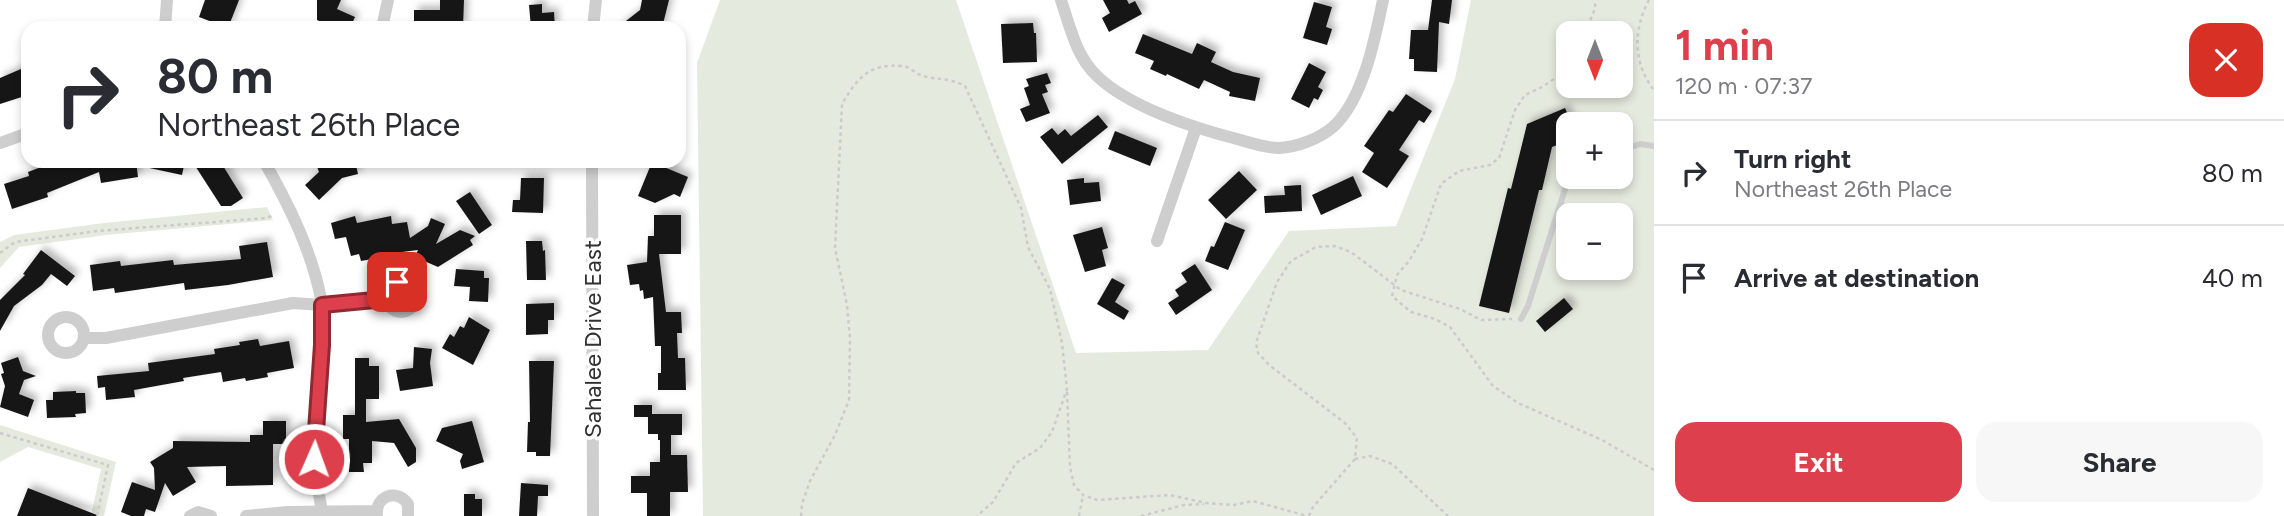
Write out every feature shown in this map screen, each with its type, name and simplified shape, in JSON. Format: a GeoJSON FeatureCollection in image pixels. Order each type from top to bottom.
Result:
{"type":"FeatureCollection","features":[{"type":"Feature","properties":{"kind":"street"},"geometry":{"type":"LineString","coordinates":[[165,21],[167,0]]}},
{"type":"Feature","properties":{"kind":"street"},"geometry":{"type":"LineString","coordinates":[[384,21],[388,0]]}},
{"type":"Feature","properties":{"kind":"street"},"geometry":{"type":"LineString","coordinates":[[594,21],[596,0]]}},
{"type":"Feature","properties":{"kind":"street"},"geometry":{"type":"LineString","coordinates":[[1061,0],[1074,41],[1095,75],[1127,97],[1196,128],[1269,148],[1299,145],[1331,129],[1344,116],[1355,97],[1377,30],[1383,0]]}},
{"type":"Feature","properties":{"kind":"street"},"geometry":{"type":"LineString","coordinates":[[1157,242],[1196,128]]}},
{"type":"Feature","properties":{"kind":"street"},"geometry":{"type":"LineString","coordinates":[[0,143],[21,136]]}},
{"type":"Feature","properties":{"kind":"street"},"geometry":{"type":"LineString","coordinates":[[268,168],[286,200],[309,259],[322,305],[314,459],[323,515]]}},
{"type":"Feature","properties":{"kind":"street","name":"Sahalee Drive East"},"geometry":{"type":"LineString","coordinates":[[592,168],[593,516]]}},
{"type":"Feature","properties":{"kind":"street"},"geometry":{"type":"LineString","coordinates":[[84,338],[106,338],[293,303],[322,305],[385,299]]}},
{"type":"Feature","properties":{"kind":"street"},"geometry":{"type":"LineString","coordinates":[[246,516],[287,512],[323,515],[377,514],[380,500],[389,495],[400,496],[408,504],[408,516]]}},
{"type":"Feature","properties":{"kind":"street"},"geometry":{"type":"LineString","coordinates":[[190,516],[198,512],[211,516]]}},
{"type":"Feature","properties":{"kind":"lane"},"geometry":{"type":"LineString","coordinates":[[1633,146],[1640,144],[1654,146]]}},
{"type":"Feature","properties":{"kind":"lane"},"geometry":{"type":"LineString","coordinates":[[1521,319],[1528,306],[1565,189]]}},
{"type":"Feature","properties":{"kind":"path"},"geometry":{"type":"LineString","coordinates":[[1590,21],[1595,0]]}},
{"type":"Feature","properties":{"kind":"path"},"geometry":{"type":"LineString","coordinates":[[1649,0],[1640,16],[1636,51],[1646,80],[1654,90]]}},
{"type":"Feature","properties":{"kind":"path"},"geometry":{"type":"LineString","coordinates":[[802,516],[802,504],[810,481],[835,435],[849,400],[848,316],[835,248],[838,163],[842,104],[855,83],[871,69],[905,66],[922,75],[955,80],[965,86],[1021,208],[1028,247],[1049,289],[1062,343],[1070,467],[1074,485],[1083,495],[1097,500],[1170,495],[1207,503],[1234,505],[1253,501],[1308,516],[1355,459],[1357,438],[1345,423],[1269,365],[1258,353],[1256,343],[1277,282],[1291,261],[1316,247],[1335,246],[1351,252],[1401,290],[1460,309],[1481,320],[1521,319]]}},
{"type":"Feature","properties":{"kind":"path"},"geometry":{"type":"LineString","coordinates":[[1556,77],[1525,95],[1515,110],[1499,158],[1490,165],[1459,171],[1441,184],[1422,239],[1397,275],[1392,296],[1410,312],[1435,319],[1450,327],[1493,386],[1518,403],[1602,440],[1654,470]]}},
{"type":"Feature","properties":{"kind":"path"},"geometry":{"type":"LineString","coordinates":[[0,253],[15,242],[98,231],[266,218],[274,215]]}},
{"type":"Feature","properties":{"kind":"path"},"geometry":{"type":"LineString","coordinates":[[977,516],[993,502],[1016,463],[1040,448],[1052,432],[1067,389]]}},
{"type":"Feature","properties":{"kind":"path"},"geometry":{"type":"LineString","coordinates":[[0,433],[108,466],[97,516]]}},
{"type":"Feature","properties":{"kind":"path"},"geometry":{"type":"LineString","coordinates":[[1355,459],[1370,456],[1392,464],[1448,516]]}},
{"type":"Feature","properties":{"kind":"path"},"geometry":{"type":"LineString","coordinates":[[1079,516],[1083,495]]}},
{"type":"Feature","properties":{"kind":"path"},"geometry":{"type":"LineString","coordinates":[[1141,516],[1184,505],[1207,503]]}},
{"type":"Feature","properties":{"kind":"shaded area"},"geometry":{"type":"Polygon","coordinates":[[[720,0],[956,0],[1076,353],[1208,350],[1289,231],[1396,226],[1455,79],[1471,0],[1654,0],[1654,516],[703,516],[697,63],[720,0]]]}},
{"type":"Feature","properties":{"kind":"shaded area"},"geometry":{"type":"Polygon","coordinates":[[[267,207],[273,220],[106,235],[19,247],[0,268],[0,242],[14,235],[267,207]]]}},
{"type":"Feature","properties":{"kind":"shaded area"},"geometry":{"type":"Polygon","coordinates":[[[0,425],[116,462],[104,516],[91,516],[101,469],[28,447],[0,462],[0,425]]]}},
{"type":"Feature","properties":{"kind":"building"},"geometry":{"type":"Polygon","coordinates":[[[205,0],[239,0],[231,21],[210,21],[199,17],[205,0]]]}},
{"type":"Feature","properties":{"kind":"building"},"geometry":{"type":"Polygon","coordinates":[[[317,0],[341,0],[337,9],[355,17],[353,21],[317,20],[317,0]]]}},
{"type":"Feature","properties":{"kind":"building"},"geometry":{"type":"Polygon","coordinates":[[[440,0],[464,0],[463,21],[414,21],[414,10],[440,10],[440,0]]]}},
{"type":"Feature","properties":{"kind":"building"},"geometry":{"type":"Polygon","coordinates":[[[642,0],[669,0],[664,21],[626,21],[640,10],[642,0]]]}},
{"type":"Feature","properties":{"kind":"building"},"geometry":{"type":"Polygon","coordinates":[[[1103,0],[1127,0],[1129,4],[1135,1],[1142,14],[1109,32],[1102,18],[1110,13],[1103,0]]]}},
{"type":"Feature","properties":{"kind":"building"},"geometry":{"type":"Polygon","coordinates":[[[1432,0],[1452,0],[1449,24],[1439,22],[1437,72],[1414,71],[1414,59],[1409,59],[1411,30],[1428,30],[1432,0]]]}},
{"type":"Feature","properties":{"kind":"building"},"geometry":{"type":"Polygon","coordinates":[[[1314,2],[1332,7],[1326,27],[1332,29],[1327,45],[1303,38],[1314,2]]]}},
{"type":"Feature","properties":{"kind":"building"},"geometry":{"type":"Polygon","coordinates":[[[542,4],[542,13],[554,12],[555,21],[530,21],[529,5],[542,4]]]}},
{"type":"Feature","properties":{"kind":"building"},"geometry":{"type":"Polygon","coordinates":[[[1033,23],[1037,62],[1003,63],[1001,24],[1033,23]]]}},
{"type":"Feature","properties":{"kind":"building"},"geometry":{"type":"Polygon","coordinates":[[[1143,34],[1192,54],[1197,43],[1216,52],[1211,62],[1233,72],[1260,78],[1255,101],[1229,96],[1230,92],[1204,80],[1199,89],[1150,69],[1154,61],[1135,53],[1143,34]]]}},
{"type":"Feature","properties":{"kind":"building"},"geometry":{"type":"Polygon","coordinates":[[[1309,63],[1326,72],[1318,87],[1323,90],[1318,100],[1314,98],[1309,108],[1291,99],[1309,63]]]}},
{"type":"Feature","properties":{"kind":"building"},"geometry":{"type":"Polygon","coordinates":[[[21,69],[21,97],[0,104],[0,78],[21,69]]]}},
{"type":"Feature","properties":{"kind":"building"},"geometry":{"type":"Polygon","coordinates":[[[1047,73],[1051,83],[1045,85],[1048,92],[1042,94],[1050,113],[1026,122],[1020,109],[1030,105],[1024,88],[1029,86],[1026,79],[1047,73]]]}},
{"type":"Feature","properties":{"kind":"building"},"geometry":{"type":"Polygon","coordinates":[[[1406,94],[1432,111],[1424,123],[1419,120],[1399,150],[1409,156],[1387,188],[1362,172],[1374,153],[1364,146],[1389,110],[1393,112],[1406,94]]]}},
{"type":"Feature","properties":{"kind":"building"},"geometry":{"type":"Polygon","coordinates":[[[1565,108],[1567,112],[1556,112],[1556,146],[1552,147],[1542,190],[1539,190],[1509,313],[1479,306],[1527,124],[1565,108]]]}},
{"type":"Feature","properties":{"kind":"building"},"geometry":{"type":"Polygon","coordinates":[[[1098,115],[1108,127],[1062,164],[1040,137],[1052,128],[1058,135],[1065,129],[1071,136],[1098,115]]]}},
{"type":"Feature","properties":{"kind":"building"},"geometry":{"type":"Polygon","coordinates":[[[1115,131],[1157,148],[1150,166],[1108,149],[1115,131]]]}},
{"type":"Feature","properties":{"kind":"building"},"geometry":{"type":"Polygon","coordinates":[[[39,168],[137,168],[138,177],[101,183],[99,172],[47,193],[48,197],[12,209],[4,184],[29,176],[28,172],[39,168]]]}},
{"type":"Feature","properties":{"kind":"building"},"geometry":{"type":"Polygon","coordinates":[[[149,168],[184,168],[182,175],[149,168]]]}},
{"type":"Feature","properties":{"kind":"building"},"geometry":{"type":"Polygon","coordinates":[[[197,168],[224,168],[243,198],[231,206],[221,206],[197,168]]]}},
{"type":"Feature","properties":{"kind":"building"},"geometry":{"type":"Polygon","coordinates":[[[318,168],[357,168],[358,174],[342,178],[319,200],[305,185],[319,172],[318,168]]]}},
{"type":"Feature","properties":{"kind":"building"},"geometry":{"type":"Polygon","coordinates":[[[650,168],[666,168],[688,177],[680,197],[674,194],[655,203],[638,196],[650,168]]]}},
{"type":"Feature","properties":{"kind":"building"},"geometry":{"type":"Polygon","coordinates":[[[1239,171],[1257,190],[1226,219],[1208,200],[1239,171]]]}},
{"type":"Feature","properties":{"kind":"building"},"geometry":{"type":"Polygon","coordinates":[[[1353,176],[1362,196],[1321,215],[1312,195],[1353,176]]]}},
{"type":"Feature","properties":{"kind":"building"},"geometry":{"type":"Polygon","coordinates":[[[521,178],[544,178],[543,213],[512,212],[513,200],[520,200],[521,178]]]}},
{"type":"Feature","properties":{"kind":"building"},"geometry":{"type":"Polygon","coordinates":[[[1084,178],[1084,183],[1099,182],[1101,201],[1070,205],[1067,180],[1084,178]]]}},
{"type":"Feature","properties":{"kind":"building"},"geometry":{"type":"Polygon","coordinates":[[[1301,185],[1302,211],[1265,213],[1264,196],[1285,195],[1284,186],[1301,185]]]}},
{"type":"Feature","properties":{"kind":"building"},"geometry":{"type":"Polygon","coordinates":[[[470,192],[492,225],[479,234],[456,201],[470,192]]]}},
{"type":"Feature","properties":{"kind":"building"},"geometry":{"type":"Polygon","coordinates":[[[654,215],[681,215],[681,254],[659,254],[666,312],[681,312],[682,333],[677,333],[678,358],[685,358],[686,390],[658,390],[661,346],[655,346],[653,297],[644,299],[639,284],[630,285],[627,265],[647,262],[648,236],[654,236],[654,215]]]}},
{"type":"Feature","properties":{"kind":"building"},"geometry":{"type":"Polygon","coordinates":[[[355,216],[357,223],[391,216],[392,224],[407,222],[410,238],[428,226],[431,218],[445,224],[436,244],[460,230],[475,236],[470,240],[473,245],[438,267],[415,257],[418,250],[371,256],[372,259],[361,261],[359,254],[351,256],[346,237],[335,239],[331,223],[355,216]]]}},
{"type":"Feature","properties":{"kind":"building"},"geometry":{"type":"Polygon","coordinates":[[[1225,222],[1245,230],[1228,270],[1205,261],[1225,222]]]}},
{"type":"Feature","properties":{"kind":"building"},"geometry":{"type":"Polygon","coordinates":[[[1102,227],[1108,248],[1102,250],[1106,266],[1085,272],[1073,235],[1102,227]]]}},
{"type":"Feature","properties":{"kind":"building"},"geometry":{"type":"Polygon","coordinates":[[[526,241],[542,241],[546,280],[527,280],[526,241]]]}},
{"type":"Feature","properties":{"kind":"building"},"geometry":{"type":"Polygon","coordinates":[[[267,242],[273,277],[185,290],[184,283],[115,293],[114,288],[93,291],[90,265],[120,261],[121,266],[173,260],[174,265],[241,259],[239,246],[267,242]]]}},
{"type":"Feature","properties":{"kind":"building"},"geometry":{"type":"Polygon","coordinates":[[[41,250],[75,276],[67,286],[51,274],[42,285],[14,306],[0,331],[0,300],[25,275],[23,274],[41,250]]]}},
{"type":"Feature","properties":{"kind":"building"},"geometry":{"type":"Polygon","coordinates":[[[1195,264],[1212,290],[1176,315],[1168,303],[1179,296],[1175,290],[1187,282],[1181,273],[1195,264]]]}},
{"type":"Feature","properties":{"kind":"building"},"geometry":{"type":"Polygon","coordinates":[[[456,269],[484,271],[484,278],[489,278],[488,302],[469,301],[470,287],[454,286],[456,269]]]}},
{"type":"Feature","properties":{"kind":"building"},"geometry":{"type":"Polygon","coordinates":[[[1112,278],[1125,285],[1115,302],[1129,311],[1124,320],[1097,304],[1112,278]]]}},
{"type":"Feature","properties":{"kind":"building"},"geometry":{"type":"Polygon","coordinates":[[[1564,298],[1573,309],[1545,332],[1536,321],[1564,298]]]}},
{"type":"Feature","properties":{"kind":"building"},"geometry":{"type":"Polygon","coordinates":[[[554,303],[554,320],[548,320],[548,334],[526,335],[526,304],[554,303]]]}},
{"type":"Feature","properties":{"kind":"building"},"geometry":{"type":"Polygon","coordinates":[[[469,317],[490,330],[473,365],[442,348],[450,334],[454,337],[460,326],[464,328],[469,317]]]}},
{"type":"Feature","properties":{"kind":"building"},"geometry":{"type":"Polygon","coordinates":[[[258,339],[260,346],[289,341],[294,368],[267,373],[268,377],[246,381],[245,378],[223,382],[221,372],[183,378],[184,381],[134,390],[135,397],[106,400],[105,387],[98,388],[97,376],[149,371],[148,363],[215,354],[214,349],[258,339]]]}},
{"type":"Feature","properties":{"kind":"building"},"geometry":{"type":"Polygon","coordinates":[[[414,347],[432,349],[430,363],[433,386],[400,391],[396,370],[413,368],[414,347]]]}},
{"type":"Feature","properties":{"kind":"building"},"geometry":{"type":"Polygon","coordinates":[[[18,357],[23,371],[36,376],[24,380],[19,394],[34,400],[28,417],[0,407],[5,386],[1,363],[18,357]]]}},
{"type":"Feature","properties":{"kind":"building"},"geometry":{"type":"Polygon","coordinates":[[[355,358],[369,358],[369,366],[379,366],[379,399],[366,399],[366,422],[399,419],[416,448],[416,462],[408,467],[394,443],[372,441],[372,463],[363,463],[364,472],[349,472],[349,439],[343,439],[343,415],[355,415],[355,358]]]}},
{"type":"Feature","properties":{"kind":"building"},"geometry":{"type":"Polygon","coordinates":[[[529,361],[554,361],[550,456],[536,456],[536,452],[527,452],[530,422],[529,361]]]}},
{"type":"Feature","properties":{"kind":"building"},"geometry":{"type":"Polygon","coordinates":[[[53,392],[85,393],[86,413],[75,414],[76,417],[47,418],[46,400],[53,400],[53,392]]]}},
{"type":"Feature","properties":{"kind":"building"},"geometry":{"type":"Polygon","coordinates":[[[634,405],[652,405],[652,414],[682,414],[682,435],[671,435],[671,455],[687,455],[688,492],[670,492],[670,516],[647,516],[647,493],[631,493],[631,476],[650,476],[650,462],[660,462],[658,434],[648,434],[648,417],[634,417],[634,405]]]}},
{"type":"Feature","properties":{"kind":"building"},"geometry":{"type":"Polygon","coordinates":[[[263,421],[286,421],[286,444],[273,444],[273,485],[226,486],[226,466],[187,467],[196,482],[173,496],[165,483],[155,512],[146,509],[144,516],[131,516],[121,512],[132,482],[155,490],[154,468],[150,462],[173,448],[173,441],[250,442],[250,435],[263,435],[263,421]]]}},
{"type":"Feature","properties":{"kind":"building"},"geometry":{"type":"Polygon","coordinates":[[[472,421],[484,462],[462,469],[460,461],[463,454],[436,441],[442,428],[472,421]]]}},
{"type":"Feature","properties":{"kind":"building"},"geometry":{"type":"Polygon","coordinates":[[[521,483],[548,485],[548,496],[538,496],[537,516],[519,516],[521,483]]]}},
{"type":"Feature","properties":{"kind":"building"},"geometry":{"type":"Polygon","coordinates":[[[28,488],[97,515],[97,516],[17,516],[28,488]]]}},
{"type":"Feature","properties":{"kind":"building"},"geometry":{"type":"Polygon","coordinates":[[[464,494],[475,494],[475,499],[482,499],[482,516],[464,516],[464,494]]]}},
{"type":"Feature","properties":{"kind":"route"},"geometry":{"type":"LineString","coordinates":[[314,459],[322,305],[385,299],[388,288],[397,282]]}}]}
